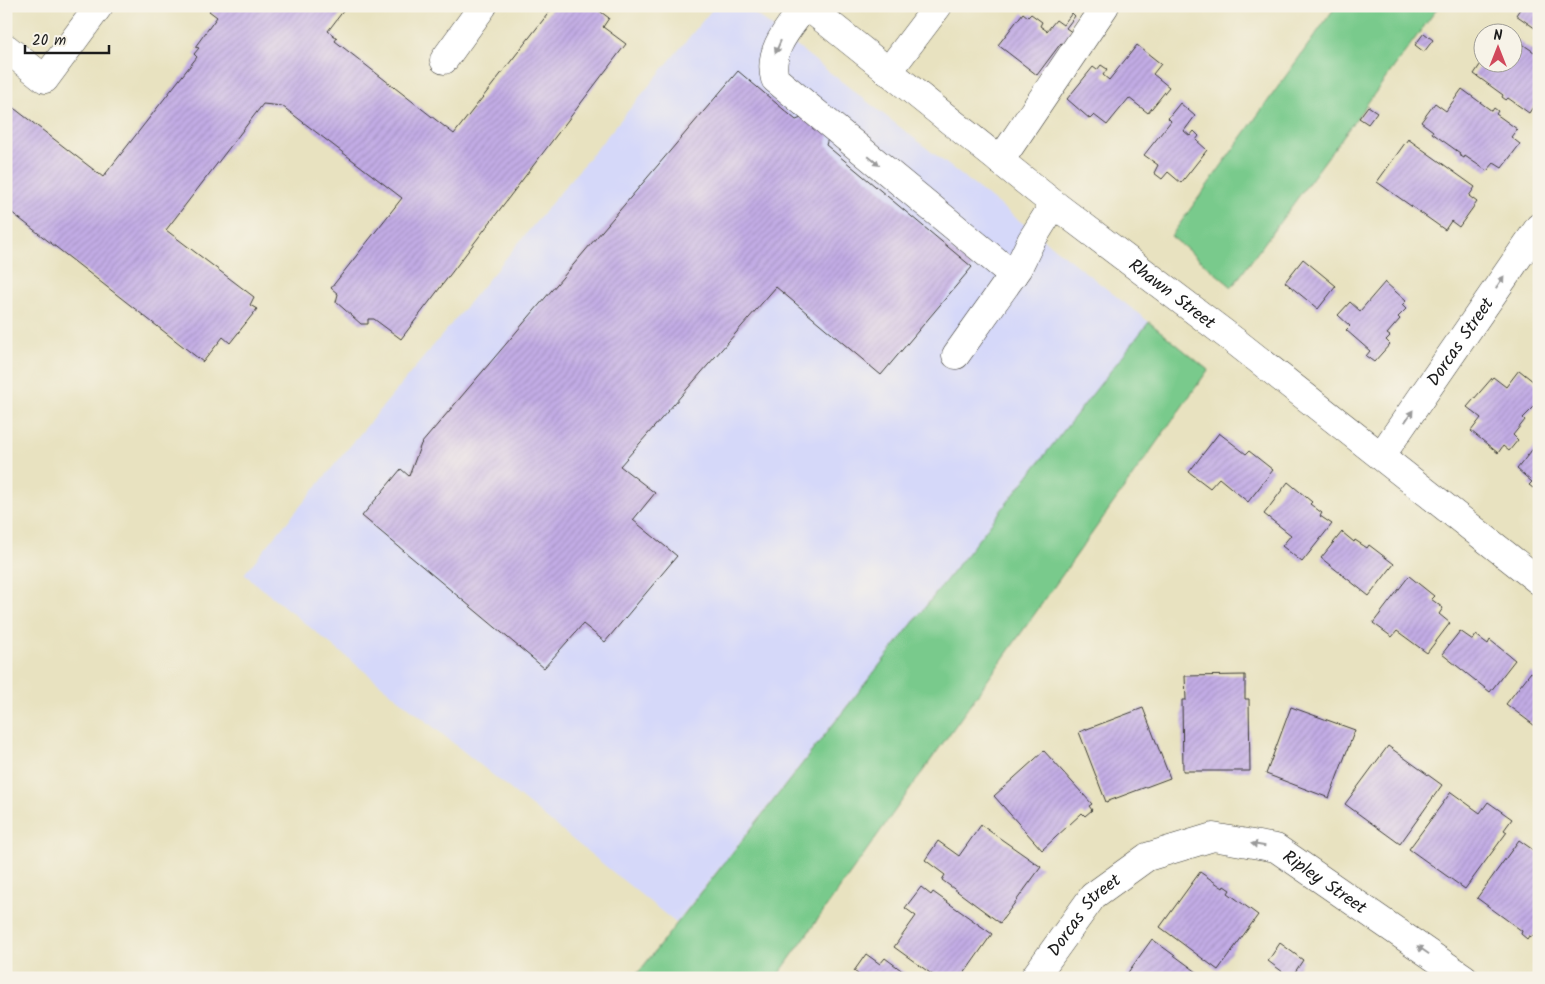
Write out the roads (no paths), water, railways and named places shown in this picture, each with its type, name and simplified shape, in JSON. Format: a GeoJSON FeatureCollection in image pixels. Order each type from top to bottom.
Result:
{"type":"FeatureCollection","features":[{"type":"Feature","properties":{"kind":"main road"},"geometry":{"type":"LineString","coordinates":[[6,48],[45,79],[99,6]]}},
{"type":"Feature","properties":{"kind":"main road"},"geometry":{"type":"LineString","coordinates":[[444,60],[484,6]]}},
{"type":"Feature","properties":{"kind":"main road"},"geometry":{"type":"LineString","coordinates":[[806,6],[780,41],[772,68],[775,79],[1013,274]]}},
{"type":"Feature","properties":{"kind":"main road","name":"Rhawn Street"},"geometry":{"type":"LineString","coordinates":[[806,6],[1054,204],[1236,342],[1539,580]]}},
{"type":"Feature","properties":{"kind":"main road"},"geometry":{"type":"LineString","coordinates":[[888,72],[938,6]]}},
{"type":"Feature","properties":{"kind":"main road"},"geometry":{"type":"LineString","coordinates":[[1000,161],[1105,6]]}},
{"type":"Feature","properties":{"kind":"main road"},"geometry":{"type":"LineString","coordinates":[[956,355],[1018,268],[1031,241],[1054,204]]}},
{"type":"Feature","properties":{"kind":"main road","name":"Dorcas Street"},"geometry":{"type":"LineString","coordinates":[[1381,456],[1539,227]]}},
{"type":"Feature","properties":{"kind":"main road","name":"Ripley Street"},"geometry":{"type":"LineString","coordinates":[[1142,860],[1212,837],[1276,848],[1464,978]]}},
{"type":"Feature","properties":{"kind":"main road","name":"Dorcas Street"},"geometry":{"type":"LineString","coordinates":[[1034,978],[1092,896],[1142,860]]}}]}
